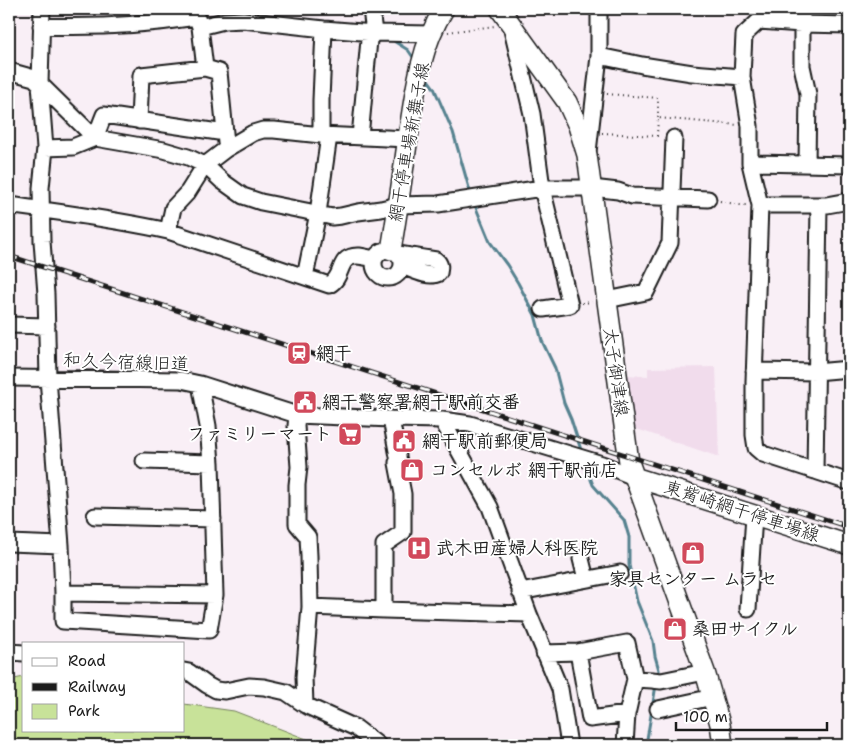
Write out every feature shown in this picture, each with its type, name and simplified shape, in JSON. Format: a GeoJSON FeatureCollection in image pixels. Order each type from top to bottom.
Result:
{"type":"FeatureCollection","features":[{"type":"Feature","properties":{"kind":"main road","name":"網干停車場新舞子線"},"geometry":{"type":"LineString","coordinates":[[392,257],[415,90],[431,34],[444,9]]}},
{"type":"Feature","properties":{"kind":"main road","name":"太子御津線"},"geometry":{"type":"LineString","coordinates":[[505,16],[567,102],[578,126],[587,155],[629,462],[705,672],[720,724],[723,745]]}},
{"type":"Feature","properties":{"kind":"main road","name":"東觜崎網干停車場線"},"geometry":{"type":"LineString","coordinates":[[634,478],[849,545]]}},
{"type":"Feature","properties":{"kind":"street"},"geometry":{"type":"LineString","coordinates":[[42,9],[40,84],[45,148],[41,210],[48,378],[62,545],[63,621],[209,630],[214,595],[211,463],[208,426],[200,384]]}},
{"type":"Feature","properties":{"kind":"street"},"geometry":{"type":"LineString","coordinates":[[371,9],[380,33]]}},
{"type":"Feature","properties":{"kind":"street"},"geometry":{"type":"LineString","coordinates":[[587,155],[598,56],[599,9]]}},
{"type":"Feature","properties":{"kind":"street"},"geometry":{"type":"LineString","coordinates":[[802,9],[802,66],[808,94],[807,164]]}},
{"type":"Feature","properties":{"kind":"street"},"geometry":{"type":"LineString","coordinates":[[41,26],[76,28],[197,18],[224,21],[243,14],[324,29],[431,34]]}},
{"type":"Feature","properties":{"kind":"street"},"geometry":{"type":"LineString","coordinates":[[849,25],[802,24],[758,15],[744,35],[742,76],[750,126],[750,163],[760,205],[754,371],[754,435],[756,448],[763,454],[849,482]]}},
{"type":"Feature","properties":{"kind":"street"},"geometry":{"type":"LineString","coordinates":[[505,16],[532,114],[542,188],[570,305],[542,309]]}},
{"type":"Feature","properties":{"kind":"street"},"geometry":{"type":"LineString","coordinates":[[197,18],[205,68]]}},
{"type":"Feature","properties":{"kind":"street"},"geometry":{"type":"LineString","coordinates":[[306,277],[318,213],[325,135],[322,100],[324,29]]}},
{"type":"Feature","properties":{"kind":"street"},"geometry":{"type":"LineString","coordinates":[[360,137],[369,40],[380,33]]}},
{"type":"Feature","properties":{"kind":"street"},"geometry":{"type":"LineString","coordinates":[[598,56],[692,73],[742,76]]}},
{"type":"Feature","properties":{"kind":"street"},"geometry":{"type":"LineString","coordinates":[[139,120],[141,75],[205,68],[219,72],[226,149]]}},
{"type":"Feature","properties":{"kind":"street"},"geometry":{"type":"LineString","coordinates":[[9,71],[34,78],[95,138]]}},
{"type":"Feature","properties":{"kind":"street"},"geometry":{"type":"LineString","coordinates":[[95,138],[104,116],[225,133]]}},
{"type":"Feature","properties":{"kind":"street"},"geometry":{"type":"LineString","coordinates":[[168,231],[173,208],[188,192],[205,165],[226,149],[253,133],[263,130],[274,130],[325,135],[408,139]]}},
{"type":"Feature","properties":{"kind":"street"},"geometry":{"type":"LineString","coordinates":[[45,148],[73,146],[95,138],[164,150],[188,157],[205,165],[222,181],[243,196],[261,202],[332,217],[381,210],[398,205],[438,204],[542,188],[592,188],[618,191],[632,196],[708,199]]}},
{"type":"Feature","properties":{"kind":"street"},"geometry":{"type":"LineString","coordinates":[[607,300],[646,292],[670,243],[674,138]]}},
{"type":"Feature","properties":{"kind":"street"},"geometry":{"type":"LineString","coordinates":[[750,163],[849,166]]}},
{"type":"Feature","properties":{"kind":"street"},"geometry":{"type":"LineString","coordinates":[[760,205],[819,205],[849,201]]}},
{"type":"Feature","properties":{"kind":"street"},"geometry":{"type":"LineString","coordinates":[[9,205],[74,214],[168,231],[329,285],[335,282],[344,262],[350,257],[392,257]]}},
{"type":"Feature","properties":{"kind":"street"},"geometry":{"type":"LineString","coordinates":[[815,471],[819,205]]}},
{"type":"Feature","properties":{"kind":"street"},"geometry":{"type":"LineString","coordinates":[[9,325],[47,326]]}},
{"type":"Feature","properties":{"kind":"street"},"geometry":{"type":"LineString","coordinates":[[754,371],[816,372],[849,369]]}},
{"type":"Feature","properties":{"kind":"street","name":"和久今宿線旧道"},"geometry":{"type":"LineString","coordinates":[[9,378],[181,380],[200,384],[297,416],[442,420],[480,427],[602,464],[634,478]]}},
{"type":"Feature","properties":{"kind":"street"},"geometry":{"type":"LineString","coordinates":[[297,416],[299,467],[297,524],[308,536],[310,607],[304,677],[305,705]]}},
{"type":"Feature","properties":{"kind":"street"},"geometry":{"type":"LineString","coordinates":[[384,610],[384,545],[403,532],[403,494],[391,419]]}},
{"type":"Feature","properties":{"kind":"street"},"geometry":{"type":"LineString","coordinates":[[442,420],[490,507],[520,592],[560,689],[569,745]]}},
{"type":"Feature","properties":{"kind":"street"},"geometry":{"type":"LineString","coordinates":[[144,461],[211,463]]}},
{"type":"Feature","properties":{"kind":"street"},"geometry":{"type":"LineString","coordinates":[[748,609],[754,515]]}},
{"type":"Feature","properties":{"kind":"street"},"geometry":{"type":"LineString","coordinates":[[95,516],[213,520]]}},
{"type":"Feature","properties":{"kind":"street"},"geometry":{"type":"LineString","coordinates":[[9,543],[62,545]]}},
{"type":"Feature","properties":{"kind":"street"},"geometry":{"type":"LineString","coordinates":[[581,559],[586,580]]}},
{"type":"Feature","properties":{"kind":"street"},"geometry":{"type":"LineString","coordinates":[[520,592],[620,573]]}},
{"type":"Feature","properties":{"kind":"street"},"geometry":{"type":"LineString","coordinates":[[63,593],[214,595]]}},
{"type":"Feature","properties":{"kind":"street"},"geometry":{"type":"LineString","coordinates":[[310,607],[529,614]]}},
{"type":"Feature","properties":{"kind":"street"},"geometry":{"type":"LineString","coordinates":[[544,654],[578,652],[627,642],[635,679],[626,714],[625,745]]}},
{"type":"Feature","properties":{"kind":"street"},"geometry":{"type":"LineString","coordinates":[[9,652],[22,653]]}},
{"type":"Feature","properties":{"kind":"street"},"geometry":{"type":"LineString","coordinates":[[578,652],[590,719],[626,714]]}},
{"type":"Feature","properties":{"kind":"street"},"geometry":{"type":"LineString","coordinates":[[185,671],[216,690],[225,691],[249,686],[286,692],[305,705],[356,728],[378,745]]}},
{"type":"Feature","properties":{"kind":"street"},"geometry":{"type":"LineString","coordinates":[[635,679],[661,682],[705,672]]}},
{"type":"Feature","properties":{"kind":"street"},"geometry":{"type":"LineString","coordinates":[[658,709],[713,697]]}},
{"type":"Feature","properties":{"kind":"path"},"geometry":{"type":"LineString","coordinates":[[431,34],[505,16]]}},
{"type":"Feature","properties":{"kind":"path"},"geometry":{"type":"LineString","coordinates":[[594,93],[658,98],[658,118]]}},
{"type":"Feature","properties":{"kind":"path"},"geometry":{"type":"LineString","coordinates":[[708,199],[740,205],[760,205]]}},
{"type":"Feature","properties":{"kind":"path"},"geometry":{"type":"LineString","coordinates":[[570,305],[607,300]]}},
{"type":"Feature","properties":{"kind":"shaded area"},"geometry":{"type":"Polygon","coordinates":[[[716,367],[719,457],[631,427],[621,375],[648,376],[648,368],[716,367]]]}},
{"type":"Feature","properties":{"kind":"green space"},"geometry":{"type":"Polygon","coordinates":[[[22,677],[22,732],[185,732],[185,704],[234,711],[322,745],[9,745],[9,680],[22,677]]]}},
{"type":"Feature","properties":{"kind":"waterway"},"geometry":{"type":"LineString","coordinates":[[392,40],[408,50],[415,60]]}},
{"type":"Feature","properties":{"kind":"waterway"},"geometry":{"type":"LineString","coordinates":[[425,76],[434,88],[453,132],[471,195]]}},
{"type":"Feature","properties":{"kind":"waterway"},"geometry":{"type":"LineString","coordinates":[[474,203],[490,242],[507,265],[535,315],[542,341],[555,368],[564,403],[582,453]]}},
{"type":"Feature","properties":{"kind":"waterway"},"geometry":{"type":"LineString","coordinates":[[585,464],[593,485],[624,520],[629,537],[629,565],[637,601],[653,641],[659,670],[658,676]]}},
{"type":"Feature","properties":{"kind":"waterway"},"geometry":{"type":"LineString","coordinates":[[646,745],[656,685]]}},
{"type":"Feature","properties":{"kind":"railway"},"geometry":{"type":"LineString","coordinates":[[9,256],[849,527]]}},
{"type":"Feature","properties":{"kind":"place","name":"網干"},"geometry":{"type":"Point","coordinates":[299,353]}},
{"type":"Feature","properties":{"kind":"place","name":"網干警察署網干駅前交番"},"geometry":{"type":"Point","coordinates":[305,402]}},
{"type":"Feature","properties":{"kind":"place","name":"ファミリーマート"},"geometry":{"type":"Point","coordinates":[350,434]}},
{"type":"Feature","properties":{"kind":"place","name":"網干駅前郵便局"},"geometry":{"type":"Point","coordinates":[404,441]}},
{"type":"Feature","properties":{"kind":"place","name":"コンセルボ 網干駅前店"},"geometry":{"type":"Point","coordinates":[412,470]}},
{"type":"Feature","properties":{"kind":"place","name":"武木田産婦人科医院"},"geometry":{"type":"Point","coordinates":[419,548]}},
{"type":"Feature","properties":{"kind":"place","name":"家具センター ムラセ"},"geometry":{"type":"Point","coordinates":[693,553]}},
{"type":"Feature","properties":{"kind":"place","name":"桑田サイクル"},"geometry":{"type":"Point","coordinates":[675,629]}}]}
